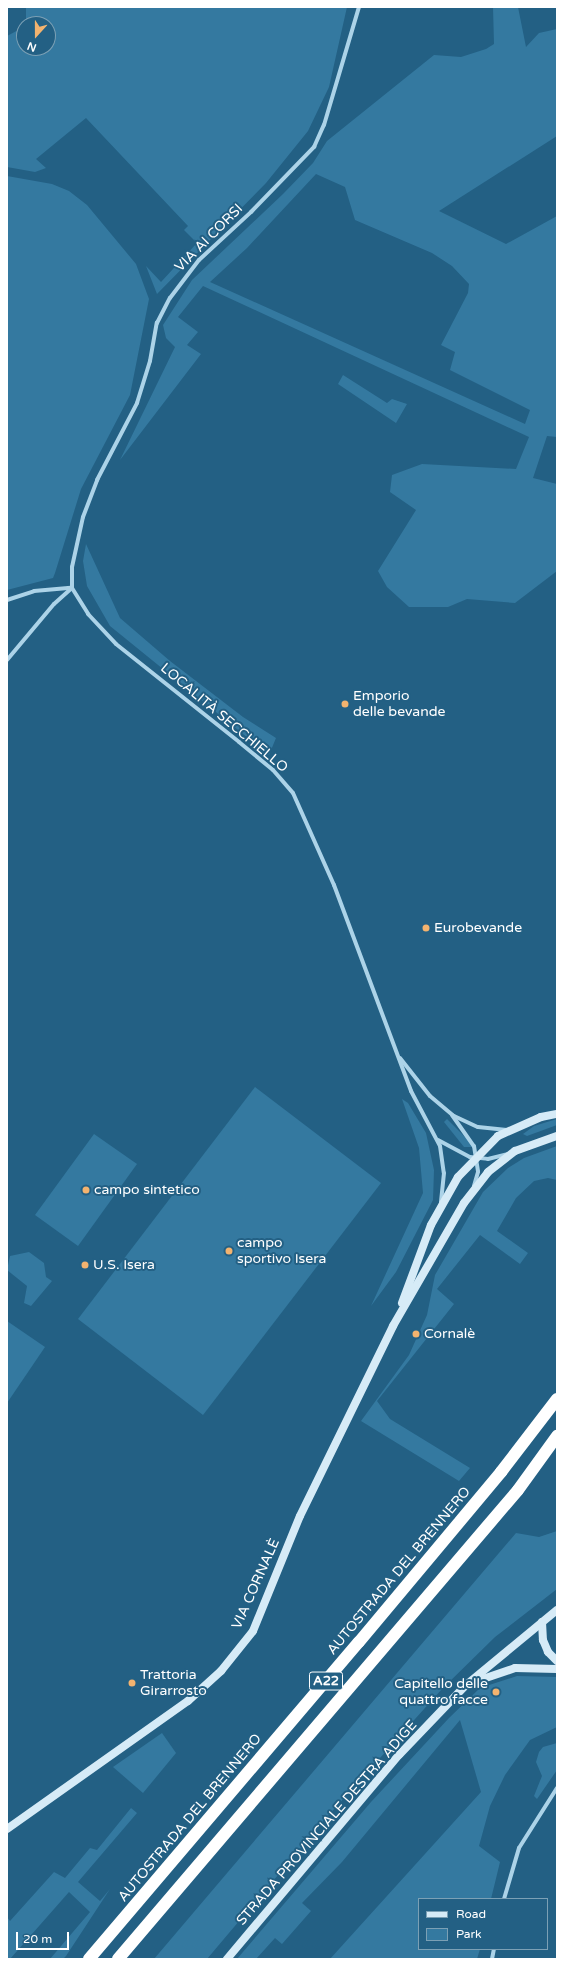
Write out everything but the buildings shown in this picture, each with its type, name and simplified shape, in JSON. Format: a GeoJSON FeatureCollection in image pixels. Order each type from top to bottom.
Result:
{"type":"FeatureCollection","features":[{"type":"Feature","properties":{"kind":"highway","name":"AUTOSTRADA DEL BRENNERO"},"geometry":{"type":"LineString","coordinates":[[89,1959],[359,1642],[501,1472],[557,1399]]}},
{"type":"Feature","properties":{"kind":"highway","name":"A22"},"geometry":{"type":"LineString","coordinates":[[118,1959],[518,1490],[557,1436]]}},
{"type":"Feature","properties":{"kind":"street","name":"VIA AI CORSI"},"geometry":{"type":"LineString","coordinates":[[72,588],[72,567],[83,517],[97,480],[137,403],[150,362],[157,323],[170,298],[199,260],[251,212],[314,147],[324,125],[359,7]]}},
{"type":"Feature","properties":{"kind":"street"},"geometry":{"type":"LineString","coordinates":[[7,600],[34,591],[72,588]]}},
{"type":"Feature","properties":{"kind":"street"},"geometry":{"type":"LineString","coordinates":[[7,660],[54,604],[72,588]]}},
{"type":"Feature","properties":{"kind":"street","name":"LOCALITÀ SECCHIELLO"},"geometry":{"type":"LineString","coordinates":[[72,588],[88,614],[116,644],[273,770],[293,793],[334,885],[411,1091],[437,1140],[444,1160],[440,1207]]}},
{"type":"Feature","properties":{"kind":"street","name":"LOCALITÀ SECCHIELLO"},"geometry":{"type":"LineString","coordinates":[[392,1043],[401,1060],[419,1084],[450,1113],[474,1146],[478,1172],[474,1188]]}},
{"type":"Feature","properties":{"kind":"street","name":"LOCALITÀ SECCHIELLO"},"geometry":{"type":"LineString","coordinates":[[450,1113],[478,1127],[510,1130]]}},
{"type":"Feature","properties":{"kind":"street"},"geometry":{"type":"LineString","coordinates":[[393,1326],[440,1207],[458,1177],[476,1156],[498,1136],[541,1117],[557,1114]]}},
{"type":"Feature","properties":{"kind":"street"},"geometry":{"type":"LineString","coordinates":[[437,1140],[459,1153],[488,1159],[557,1136]]}},
{"type":"Feature","properties":{"kind":"street"},"geometry":{"type":"LineString","coordinates":[[393,1326],[474,1188],[488,1172],[515,1151]]}},
{"type":"Feature","properties":{"kind":"street","name":"VIA CORNALÈ"},"geometry":{"type":"LineString","coordinates":[[7,1829],[188,1701],[237,1651],[253,1631],[300,1516],[393,1326]]}},
{"type":"Feature","properties":{"kind":"street","name":"STRADA PROVINCIALE DESTRA ADIGE"},"geometry":{"type":"LineString","coordinates":[[227,1959],[399,1755],[466,1685],[557,1610]]}},
{"type":"Feature","properties":{"kind":"street"},"geometry":{"type":"LineString","coordinates":[[542,1622],[543,1640],[548,1652],[557,1661]]}},
{"type":"Feature","properties":{"kind":"street"},"geometry":{"type":"LineString","coordinates":[[466,1685],[515,1668],[557,1669]]}},
{"type":"Feature","properties":{"kind":"street"},"geometry":{"type":"LineString","coordinates":[[504,1898],[519,1848],[557,1788]]}},
{"type":"Feature","properties":{"kind":"green space"},"geometry":{"type":"Polygon","coordinates":[[[26,7],[347,7],[329,87],[308,131],[266,183],[157,294],[146,266],[161,282],[197,243],[184,230],[188,226],[86,118],[36,159],[46,168],[35,172],[7,167],[7,36],[16,31],[16,56],[56,56],[56,16],[26,16],[26,7]]]}},
{"type":"Feature","properties":{"kind":"green space"},"geometry":{"type":"Polygon","coordinates":[[[493,7],[518,7],[526,47],[539,33],[557,29],[557,136],[439,211],[506,244],[557,216],[557,437],[547,436],[533,478],[557,484],[557,571],[515,603],[467,599],[448,607],[409,607],[387,587],[378,571],[416,510],[390,492],[392,475],[422,464],[516,469],[529,437],[203,286],[178,317],[198,332],[187,345],[201,354],[120,460],[175,347],[166,338],[163,325],[192,280],[283,194],[313,163],[327,141],[434,55],[461,57],[486,49],[494,44],[493,7]],[[316,174],[247,248],[210,282],[525,424],[530,410],[450,370],[455,352],[441,345],[468,293],[469,284],[452,266],[432,253],[355,220],[345,187],[316,174]]]}},
{"type":"Feature","properties":{"kind":"green space"},"geometry":{"type":"Polygon","coordinates":[[[7,176],[52,184],[69,191],[87,205],[136,264],[149,299],[130,395],[81,489],[53,578],[7,590],[7,176]]]}},
{"type":"Feature","properties":{"kind":"green space"},"geometry":{"type":"Polygon","coordinates":[[[343,375],[387,403],[392,399],[407,404],[396,423],[338,384],[343,375]]]}},
{"type":"Feature","properties":{"kind":"green space"},"geometry":{"type":"Polygon","coordinates":[[[86,544],[120,618],[170,661],[243,717],[276,738],[269,755],[110,626],[87,586],[83,561],[86,544]]]}},
{"type":"Feature","properties":{"kind":"green space","name":"campo sportivo Isera"},"geometry":{"type":"Polygon","coordinates":[[[255,1087],[381,1183],[203,1415],[78,1319],[255,1087]]]}},
{"type":"Feature","properties":{"kind":"green space"},"geometry":{"type":"Polygon","coordinates":[[[402,1099],[408,1103],[426,1133],[434,1170],[433,1200],[396,1272],[371,1306],[423,1193],[419,1148],[402,1099]]]}},
{"type":"Feature","properties":{"kind":"green space"},"geometry":{"type":"Polygon","coordinates":[[[447,1119],[470,1142],[473,1147],[464,1147],[444,1122],[447,1119]]]}},
{"type":"Feature","properties":{"kind":"green space"},"geometry":{"type":"Polygon","coordinates":[[[557,1119],[557,1125],[527,1136],[523,1134],[534,1126],[557,1119]]]}},
{"type":"Feature","properties":{"kind":"green space","name":"campo sintetico"},"geometry":{"type":"Polygon","coordinates":[[[94,1134],[137,1164],[78,1246],[35,1215],[94,1134]]]}},
{"type":"Feature","properties":{"kind":"green space"},"geometry":{"type":"Polygon","coordinates":[[[557,1146],[557,1180],[548,1178],[534,1181],[516,1198],[497,1231],[528,1253],[520,1264],[480,1235],[437,1289],[454,1304],[377,1401],[390,1419],[470,1468],[459,1481],[361,1421],[409,1355],[427,1315],[435,1275],[483,1192],[508,1168],[524,1158],[557,1146]]]}},
{"type":"Feature","properties":{"kind":"green space"},"geometry":{"type":"Polygon","coordinates":[[[29,1252],[44,1263],[46,1277],[52,1281],[31,1306],[24,1303],[27,1286],[7,1270],[10,1256],[29,1252]]]}},
{"type":"Feature","properties":{"kind":"green space"},"geometry":{"type":"Polygon","coordinates":[[[7,1321],[45,1347],[7,1403],[7,1321]]]}},
{"type":"Feature","properties":{"kind":"green space"},"geometry":{"type":"Polygon","coordinates":[[[557,1531],[557,1589],[495,1637],[442,1689],[327,1817],[207,1959],[154,1959],[516,1533],[539,1537],[557,1531]]]}},
{"type":"Feature","properties":{"kind":"green space"},"geometry":{"type":"Polygon","coordinates":[[[517,1676],[557,1677],[557,1727],[530,1740],[505,1775],[490,1806],[479,1846],[500,1862],[491,1898],[418,1898],[418,1950],[480,1950],[477,1959],[330,1959],[481,1792],[460,1720],[342,1862],[302,1903],[311,1911],[282,1944],[275,1938],[256,1959],[237,1959],[371,1802],[449,1718],[480,1688],[517,1676]]]}},
{"type":"Feature","properties":{"kind":"green space"},"geometry":{"type":"Polygon","coordinates":[[[162,1733],[176,1753],[143,1793],[113,1767],[162,1733]]]}},
{"type":"Feature","properties":{"kind":"green space"},"geometry":{"type":"Polygon","coordinates":[[[557,1743],[557,1770],[537,1799],[534,1796],[542,1776],[536,1762],[539,1752],[543,1747],[557,1743]]]}},
{"type":"Feature","properties":{"kind":"green space"},"geometry":{"type":"Polygon","coordinates":[[[131,1808],[137,1813],[78,1882],[100,1901],[110,1889],[66,1956],[63,1959],[50,1959],[90,1912],[69,1892],[10,1959],[7,1959],[7,1917],[10,1921],[54,1872],[65,1878],[90,1848],[97,1850],[131,1808]]]}},
{"type":"Feature","properties":{"kind":"place","name":"Emporio delle bevande"},"geometry":{"type":"Point","coordinates":[345,704]}},
{"type":"Feature","properties":{"kind":"place","name":"Eurobevande"},"geometry":{"type":"Point","coordinates":[426,928]}},
{"type":"Feature","properties":{"kind":"place","name":"campo sintetico"},"geometry":{"type":"Point","coordinates":[86,1190]}},
{"type":"Feature","properties":{"kind":"place","name":"campo sportivo Isera"},"geometry":{"type":"Point","coordinates":[229,1251]}},
{"type":"Feature","properties":{"kind":"place","name":"U.S. Isera"},"geometry":{"type":"Point","coordinates":[85,1265]}},
{"type":"Feature","properties":{"kind":"place","name":"Cornalè"},"geometry":{"type":"Point","coordinates":[416,1334]}},
{"type":"Feature","properties":{"kind":"place","name":"Trattoria Girarrosto"},"geometry":{"type":"Point","coordinates":[132,1683]}},
{"type":"Feature","properties":{"kind":"place","name":"Capitello delle quattro facce"},"geometry":{"type":"Point","coordinates":[496,1692]}}]}
